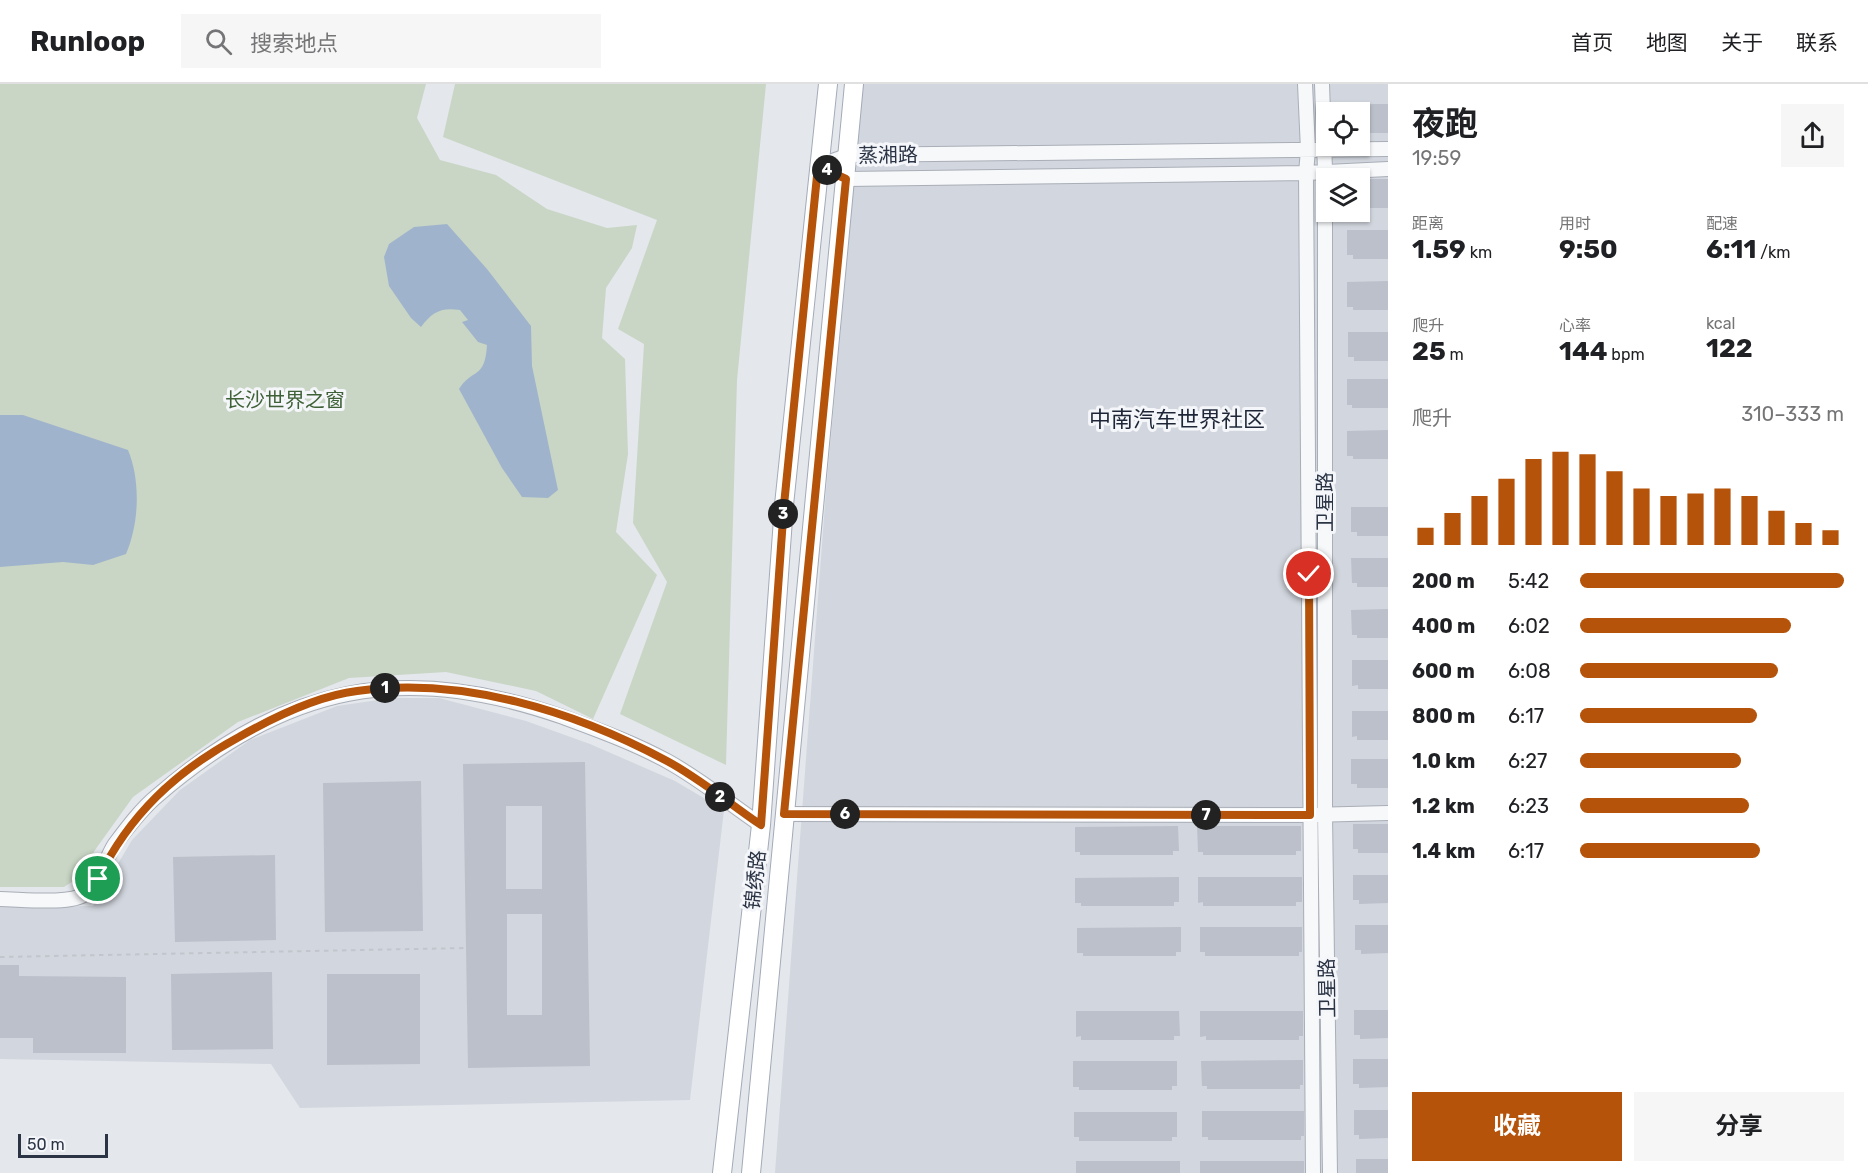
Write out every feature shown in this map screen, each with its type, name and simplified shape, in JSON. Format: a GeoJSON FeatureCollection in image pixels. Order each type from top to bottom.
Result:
{"type":"FeatureCollection","features":[{"type":"Feature","properties":{"kind":"main road","name":"锦绣路"},"geometry":{"type":"LineString","coordinates":[[722,1173],[761,825],[784,505],[828,84]]}},
{"type":"Feature","properties":{"kind":"main road","name":"锦绣路"},"geometry":{"type":"LineString","coordinates":[[751,1173],[854,84]]}},
{"type":"Feature","properties":{"kind":"street"},"geometry":{"type":"LineString","coordinates":[[1305,84],[1308,150],[1306,173],[1317,815],[1313,1173]]}},
{"type":"Feature","properties":{"kind":"street","name":"卫星路"},"geometry":{"type":"LineString","coordinates":[[1322,84],[1322,102]]}},
{"type":"Feature","properties":{"kind":"street","name":"蒸湘路"},"geometry":{"type":"LineString","coordinates":[[818,166],[849,155],[1316,149]]}},
{"type":"Feature","properties":{"kind":"street","name":"蒸湘路"},"geometry":{"type":"LineString","coordinates":[[1370,149],[1388,149]]}},
{"type":"Feature","properties":{"kind":"street","name":"蒸湘路"},"geometry":{"type":"LineString","coordinates":[[818,166],[846,179],[1316,171]]}},
{"type":"Feature","properties":{"kind":"street","name":"蒸湘路"},"geometry":{"type":"LineString","coordinates":[[1370,169],[1388,169]]}},
{"type":"Feature","properties":{"kind":"street","name":"卫星路"},"geometry":{"type":"LineString","coordinates":[[1324,222],[1317,815],[1330,1173]]}},
{"type":"Feature","properties":{"kind":"street"},"geometry":{"type":"LineString","coordinates":[[0,899],[64,899],[84,894],[98,879],[115,844],[154,797],[212,751],[265,722],[306,705],[354,691],[405,686],[456,689],[528,705],[610,734],[668,762],[761,825]]}},
{"type":"Feature","properties":{"kind":"street"},"geometry":{"type":"LineString","coordinates":[[784,814],[1317,815],[1388,813]]}},
{"type":"Feature","properties":{"kind":"path"},"geometry":{"type":"LineString","coordinates":[[0,957],[466,948]]}},
{"type":"Feature","properties":{"kind":"shaded area"},"geometry":{"type":"Polygon","coordinates":[[[863,84],[1388,84],[1388,1173],[775,1173],[826,491],[863,84]]]}},
{"type":"Feature","properties":{"kind":"shaded area"},"geometry":{"type":"Polygon","coordinates":[[[392,698],[439,698],[526,721],[590,744],[675,781],[724,810],[690,1100],[300,1108],[271,1064],[0,1059],[0,907],[93,906],[132,840],[180,790],[250,740],[337,706],[392,698]]]}},
{"type":"Feature","properties":{"kind":"green space","name":"长沙世界之窗"},"geometry":{"type":"Polygon","coordinates":[[[0,84],[426,84],[417,118],[440,160],[496,175],[547,209],[607,228],[637,225],[632,248],[606,288],[602,338],[625,359],[628,454],[616,532],[657,575],[593,719],[536,691],[446,672],[349,678],[238,722],[133,797],[95,850],[81,876],[64,887],[0,887],[0,84]]]}},
{"type":"Feature","properties":{"kind":"green space"},"geometry":{"type":"Polygon","coordinates":[[[455,84],[766,84],[737,380],[726,765],[620,714],[667,582],[633,523],[644,344],[618,329],[657,220],[443,137],[455,84]]]}},
{"type":"Feature","properties":{"kind":"water"},"geometry":{"type":"Polygon","coordinates":[[[447,224],[487,269],[531,326],[532,366],[558,490],[548,498],[522,497],[502,468],[459,389],[481,369],[487,345],[478,342],[462,322],[468,320],[460,310],[442,310],[429,318],[421,327],[411,318],[389,286],[384,257],[389,244],[414,227],[447,224]]]}},
{"type":"Feature","properties":{"kind":"water"},"geometry":{"type":"Polygon","coordinates":[[[0,415],[23,415],[128,450],[135,475],[137,502],[134,529],[126,554],[93,565],[63,562],[0,567],[0,415]]]}},
{"type":"Feature","properties":{"kind":"building"},"geometry":{"type":"Polygon","coordinates":[[[1370,104],[1388,104],[1388,133],[1370,133],[1370,104]]]}},
{"type":"Feature","properties":{"kind":"building"},"geometry":{"type":"Polygon","coordinates":[[[1370,179],[1388,179],[1388,208],[1370,208],[1370,179]]]}},
{"type":"Feature","properties":{"kind":"building"},"geometry":{"type":"Polygon","coordinates":[[[1347,230],[1388,230],[1388,259],[1353,259],[1353,255],[1347,255],[1347,230]]]}},
{"type":"Feature","properties":{"kind":"building"},"geometry":{"type":"Polygon","coordinates":[[[1388,281],[1388,310],[1353,310],[1353,307],[1347,307],[1347,282],[1388,281]]]}},
{"type":"Feature","properties":{"kind":"building"},"geometry":{"type":"Polygon","coordinates":[[[1348,332],[1388,332],[1388,361],[1354,361],[1354,357],[1348,357],[1348,332]]]}},
{"type":"Feature","properties":{"kind":"building"},"geometry":{"type":"Polygon","coordinates":[[[1347,379],[1388,379],[1388,408],[1352,408],[1352,405],[1347,405],[1347,379]]]}},
{"type":"Feature","properties":{"kind":"building"},"geometry":{"type":"Polygon","coordinates":[[[1388,430],[1388,459],[1353,459],[1353,456],[1347,456],[1347,431],[1388,430]]]}},
{"type":"Feature","properties":{"kind":"building"},"geometry":{"type":"Polygon","coordinates":[[[1351,507],[1388,507],[1388,536],[1357,536],[1357,532],[1351,532],[1351,507]]]}},
{"type":"Feature","properties":{"kind":"building"},"geometry":{"type":"Polygon","coordinates":[[[1351,558],[1388,558],[1388,587],[1357,587],[1357,583],[1352,583],[1351,558]]]}},
{"type":"Feature","properties":{"kind":"building"},"geometry":{"type":"Polygon","coordinates":[[[1388,609],[1388,638],[1357,638],[1357,635],[1352,635],[1351,610],[1388,609]]]}},
{"type":"Feature","properties":{"kind":"building"},"geometry":{"type":"Polygon","coordinates":[[[1352,660],[1388,660],[1388,689],[1358,689],[1358,685],[1352,686],[1352,660]]]}},
{"type":"Feature","properties":{"kind":"building"},"geometry":{"type":"Polygon","coordinates":[[[1352,711],[1388,711],[1388,740],[1357,740],[1357,736],[1352,737],[1352,711]]]}},
{"type":"Feature","properties":{"kind":"building"},"geometry":{"type":"Polygon","coordinates":[[[1351,759],[1388,759],[1388,788],[1357,788],[1357,784],[1351,784],[1351,759]]]}},
{"type":"Feature","properties":{"kind":"building"},"geometry":{"type":"Polygon","coordinates":[[[585,762],[590,1066],[468,1068],[463,764],[585,762]],[[506,806],[506,889],[542,889],[542,806],[506,806]],[[507,914],[507,1015],[542,1015],[542,914],[507,914]]]}},
{"type":"Feature","properties":{"kind":"building"},"geometry":{"type":"Polygon","coordinates":[[[421,781],[423,931],[325,932],[323,783],[421,781]]]}},
{"type":"Feature","properties":{"kind":"building"},"geometry":{"type":"Polygon","coordinates":[[[1353,824],[1388,824],[1388,853],[1358,853],[1358,849],[1353,849],[1353,824]]]}},
{"type":"Feature","properties":{"kind":"building"},"geometry":{"type":"Polygon","coordinates":[[[1178,826],[1179,851],[1173,851],[1173,855],[1080,855],[1080,852],[1075,852],[1075,827],[1178,826]]]}},
{"type":"Feature","properties":{"kind":"building"},"geometry":{"type":"Polygon","coordinates":[[[1197,826],[1301,826],[1301,851],[1296,851],[1296,855],[1203,855],[1203,852],[1198,852],[1197,826]]]}},
{"type":"Feature","properties":{"kind":"building"},"geometry":{"type":"Polygon","coordinates":[[[275,855],[276,940],[175,942],[173,857],[275,855]]]}},
{"type":"Feature","properties":{"kind":"building"},"geometry":{"type":"Polygon","coordinates":[[[1353,875],[1388,875],[1388,903],[1359,904],[1359,900],[1353,900],[1353,875]]]}},
{"type":"Feature","properties":{"kind":"building"},"geometry":{"type":"Polygon","coordinates":[[[1179,877],[1179,902],[1174,902],[1174,906],[1081,906],[1081,903],[1075,903],[1075,878],[1179,877]]]}},
{"type":"Feature","properties":{"kind":"building"},"geometry":{"type":"Polygon","coordinates":[[[1198,877],[1302,877],[1302,902],[1296,902],[1296,906],[1203,906],[1203,902],[1198,903],[1198,877]]]}},
{"type":"Feature","properties":{"kind":"building"},"geometry":{"type":"Polygon","coordinates":[[[1355,925],[1388,925],[1388,953],[1361,954],[1361,950],[1355,950],[1355,925]]]}},
{"type":"Feature","properties":{"kind":"building"},"geometry":{"type":"Polygon","coordinates":[[[1181,927],[1181,952],[1176,952],[1176,956],[1083,956],[1083,953],[1077,953],[1077,928],[1181,927]]]}},
{"type":"Feature","properties":{"kind":"building"},"geometry":{"type":"Polygon","coordinates":[[[1200,927],[1302,927],[1302,952],[1299,952],[1299,956],[1205,956],[1205,952],[1200,952],[1200,927]]]}},
{"type":"Feature","properties":{"kind":"building"},"geometry":{"type":"Polygon","coordinates":[[[0,965],[19,965],[19,976],[126,977],[126,1053],[33,1053],[33,1038],[0,1038],[0,965]]]}},
{"type":"Feature","properties":{"kind":"building"},"geometry":{"type":"Polygon","coordinates":[[[272,972],[273,1049],[172,1050],[171,974],[272,972]]]}},
{"type":"Feature","properties":{"kind":"building"},"geometry":{"type":"Polygon","coordinates":[[[327,974],[420,974],[420,1064],[327,1065],[327,974]]]}},
{"type":"Feature","properties":{"kind":"building"},"geometry":{"type":"Polygon","coordinates":[[[1354,1010],[1388,1010],[1388,1038],[1360,1039],[1360,1035],[1354,1035],[1354,1010]]]}},
{"type":"Feature","properties":{"kind":"building"},"geometry":{"type":"Polygon","coordinates":[[[1076,1011],[1179,1011],[1180,1036],[1174,1036],[1174,1040],[1081,1040],[1081,1036],[1076,1037],[1076,1011]]]}},
{"type":"Feature","properties":{"kind":"building"},"geometry":{"type":"Polygon","coordinates":[[[1200,1011],[1303,1011],[1303,1036],[1299,1036],[1299,1040],[1206,1040],[1206,1036],[1200,1037],[1200,1011]]]}},
{"type":"Feature","properties":{"kind":"building"},"geometry":{"type":"Polygon","coordinates":[[[1353,1059],[1388,1059],[1388,1087],[1359,1088],[1359,1084],[1353,1084],[1353,1059]]]}},
{"type":"Feature","properties":{"kind":"building"},"geometry":{"type":"Polygon","coordinates":[[[1303,1060],[1303,1085],[1300,1085],[1300,1089],[1207,1089],[1207,1086],[1202,1086],[1201,1061],[1303,1060]]]}},
{"type":"Feature","properties":{"kind":"building"},"geometry":{"type":"Polygon","coordinates":[[[1073,1061],[1177,1061],[1177,1086],[1172,1086],[1172,1090],[1079,1090],[1079,1087],[1073,1087],[1073,1061]]]}},
{"type":"Feature","properties":{"kind":"building"},"geometry":{"type":"Polygon","coordinates":[[[1354,1110],[1388,1110],[1388,1138],[1359,1139],[1359,1135],[1354,1135],[1354,1110]]]}},
{"type":"Feature","properties":{"kind":"building"},"geometry":{"type":"Polygon","coordinates":[[[1202,1111],[1304,1111],[1304,1136],[1301,1136],[1301,1140],[1208,1140],[1208,1137],[1202,1137],[1202,1111]]]}},
{"type":"Feature","properties":{"kind":"building"},"geometry":{"type":"Polygon","coordinates":[[[1074,1112],[1177,1112],[1177,1137],[1172,1137],[1172,1141],[1079,1141],[1079,1137],[1074,1137],[1074,1112]]]}},
{"type":"Feature","properties":{"kind":"building"},"geometry":{"type":"Polygon","coordinates":[[[1356,1159],[1388,1159],[1388,1173],[1356,1173],[1356,1159]]]}},
{"type":"Feature","properties":{"kind":"building"},"geometry":{"type":"Polygon","coordinates":[[[1076,1161],[1180,1161],[1180,1173],[1076,1173],[1076,1161]]]}},
{"type":"Feature","properties":{"kind":"building"},"geometry":{"type":"Polygon","coordinates":[[[1200,1161],[1304,1161],[1304,1173],[1200,1173],[1200,1161]]]}},
{"type":"Feature","properties":{"kind":"district","name":"中南汽车世界社区"},"geometry":{"type":"Point","coordinates":[1177,419]}},
{"type":"Feature","properties":{"kind":"route"},"geometry":{"type":"LineString","coordinates":[[98,879],[115,844],[154,797],[212,751],[265,722],[306,705],[354,691],[405,686],[456,689],[528,705],[610,734],[668,762],[761,825],[784,505],[818,166],[846,179],[784,814],[1310,815],[1309,574]]}}]}
